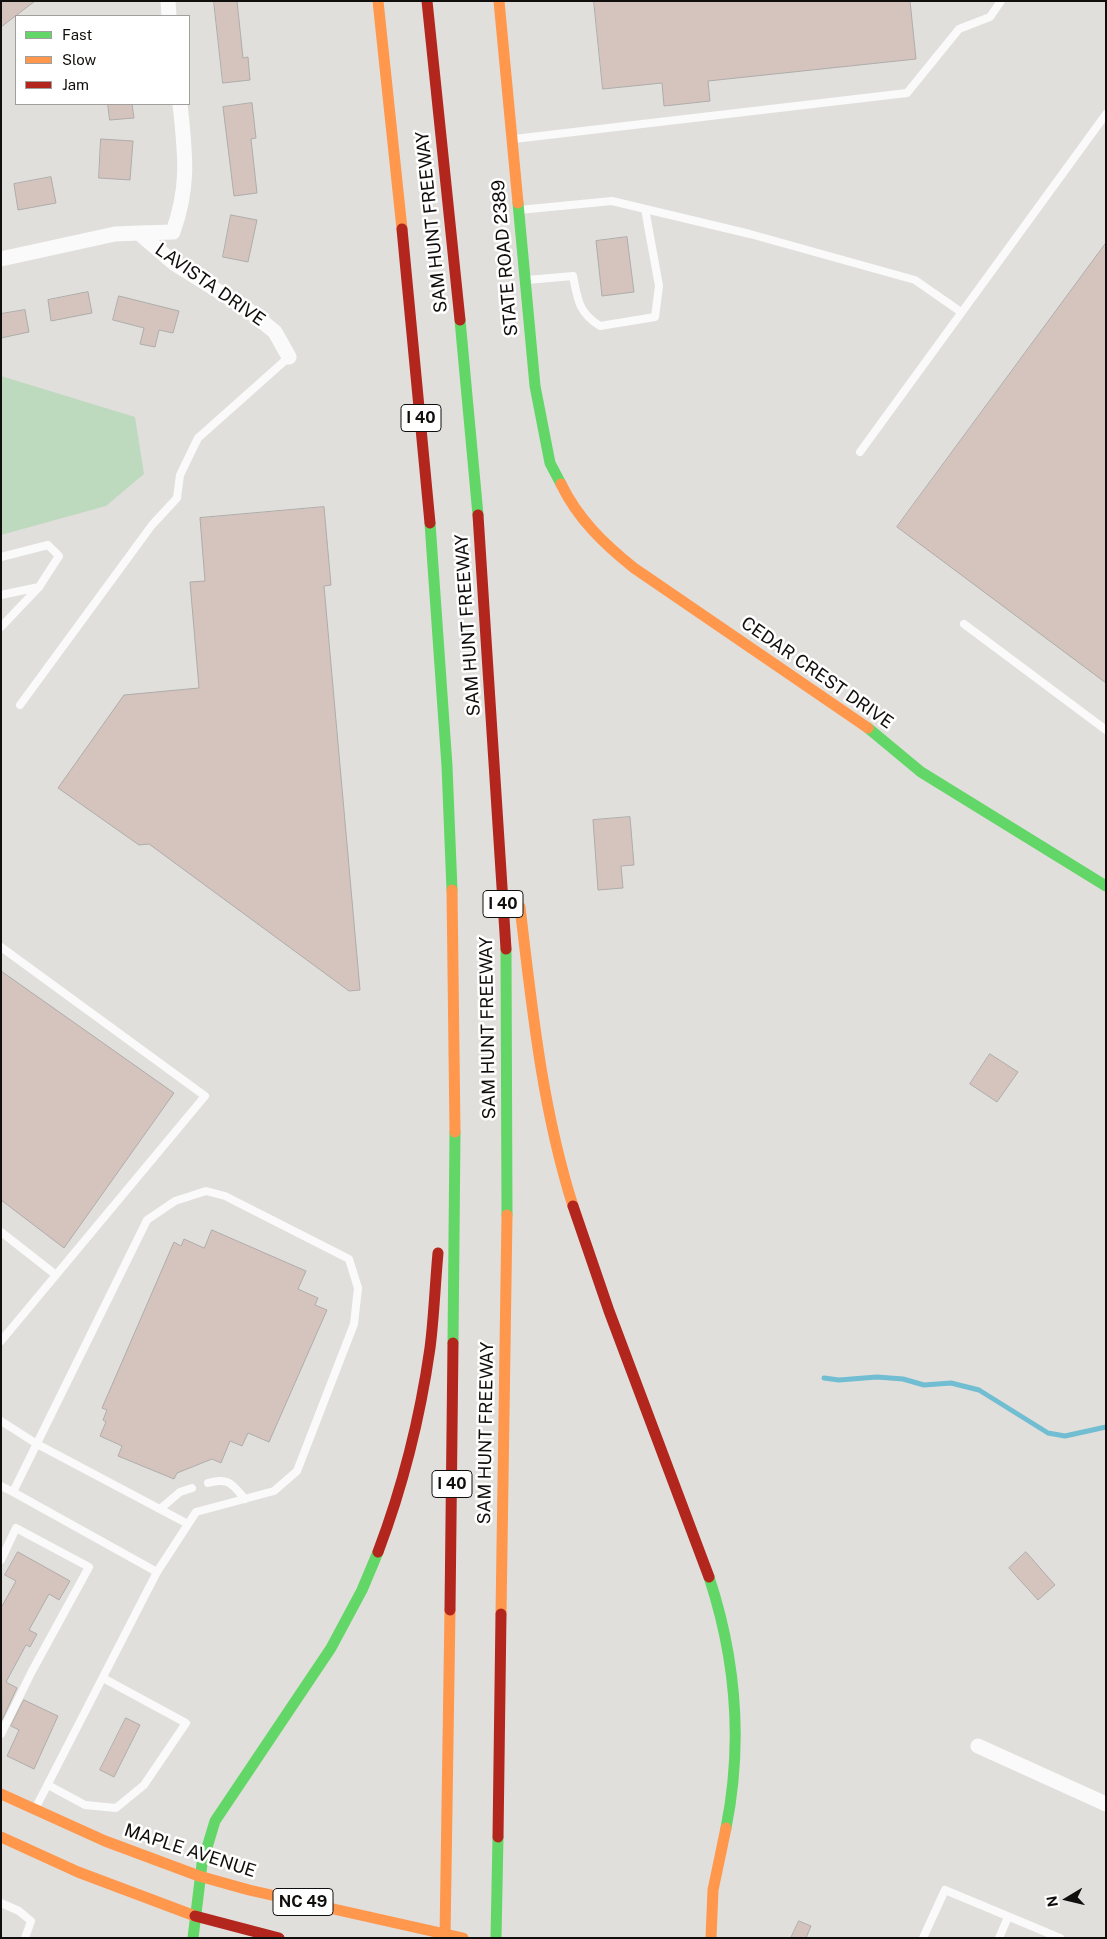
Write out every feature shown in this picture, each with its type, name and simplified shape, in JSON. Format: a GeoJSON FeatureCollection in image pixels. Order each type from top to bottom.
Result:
{"type":"FeatureCollection","features":[{"type":"Feature","properties":{"kind":"main road","name":"SAM HUNT FREEWAY"},"geometry":{"type":"LineString","coordinates":[[378,1],[411,302],[443,698],[452,879],[455,1070],[453,1462],[445,1938]]}},
{"type":"Feature","properties":{"kind":"main road","name":"SAM HUNT FREEWAY"},"geometry":{"type":"LineString","coordinates":[[427,1],[465,363],[487,634],[506,946],[508,1173],[496,1938]]}},
{"type":"Feature","properties":{"kind":"main road","name":"STATE ROAD 2389"},"geometry":{"type":"LineString","coordinates":[[499,1],[535,386],[550,463],[571,506]]}},
{"type":"Feature","properties":{"kind":"main road","name":"CEDAR CREST DRIVE"},"geometry":{"type":"LineString","coordinates":[[571,506],[608,547],[634,568],[859,720],[921,772],[1106,886]]}},
{"type":"Feature","properties":{"kind":"main road"},"geometry":{"type":"LineString","coordinates":[[487,634],[510,820]]}},
{"type":"Feature","properties":{"kind":"main road"},"geometry":{"type":"LineString","coordinates":[[520,899],[535,1042],[544,1095],[568,1194],[586,1249],[707,1569],[729,1648],[737,1723],[735,1760],[728,1811],[712,1896],[711,1938]]}},
{"type":"Feature","properties":{"kind":"main road"},"geometry":{"type":"LineString","coordinates":[[443,1203],[455,1070]]}},
{"type":"Feature","properties":{"kind":"main road"},"geometry":{"type":"LineString","coordinates":[[193,1938],[199,1876],[205,1845],[215,1821],[322,1664],[368,1577],[386,1531],[407,1458],[420,1403],[430,1347],[439,1241]]}},
{"type":"Feature","properties":{"kind":"main road","name":"MAPLE AVENUE"},"geometry":{"type":"LineString","coordinates":[[1,1794],[105,1841],[199,1876],[249,1890],[463,1938]]}},
{"type":"Feature","properties":{"kind":"main road","name":"NC 49"},"geometry":{"type":"LineString","coordinates":[[1,1837],[78,1872],[195,1916],[279,1938]]}},
{"type":"Feature","properties":{"kind":"street"},"geometry":{"type":"LineString","coordinates":[[168,1],[169,15]]}},
{"type":"Feature","properties":{"kind":"street"},"geometry":{"type":"LineString","coordinates":[[139,233],[174,232],[186,184],[186,160],[180,105]]}},
{"type":"Feature","properties":{"kind":"street","name":"LAVISTA DRIVE"},"geometry":{"type":"LineString","coordinates":[[1,259],[114,234],[139,233],[175,264],[248,309],[275,332],[289,357]]}},
{"type":"Feature","properties":{"kind":"street"},"geometry":{"type":"LineString","coordinates":[[978,1746],[1106,1804]]}},
{"type":"Feature","properties":{"kind":"lane"},"geometry":{"type":"LineString","coordinates":[[512,139],[907,93],[959,29],[990,17],[1001,1]]}},
{"type":"Feature","properties":{"kind":"lane"},"geometry":{"type":"LineString","coordinates":[[860,452],[1106,114]]}},
{"type":"Feature","properties":{"kind":"lane"},"geometry":{"type":"LineString","coordinates":[[518,210],[612,201],[750,234],[915,280],[961,312]]}},
{"type":"Feature","properties":{"kind":"lane"},"geometry":{"type":"LineString","coordinates":[[525,280],[573,276],[580,307],[587,318],[600,326],[655,316],[659,286],[644,209]]}},
{"type":"Feature","properties":{"kind":"lane"},"geometry":{"type":"LineString","coordinates":[[20,705],[152,525],[177,498],[180,474],[198,438],[289,357]]}},
{"type":"Feature","properties":{"kind":"lane"},"geometry":{"type":"LineString","coordinates":[[1,557],[48,545],[59,556],[39,587],[1,627]]}},
{"type":"Feature","properties":{"kind":"lane"},"geometry":{"type":"LineString","coordinates":[[1,595],[39,587]]}},
{"type":"Feature","properties":{"kind":"lane"},"geometry":{"type":"LineString","coordinates":[[964,624],[1106,730]]}},
{"type":"Feature","properties":{"kind":"lane"},"geometry":{"type":"LineString","coordinates":[[1,947],[205,1096],[1,1341]]}},
{"type":"Feature","properties":{"kind":"lane"},"geometry":{"type":"LineString","coordinates":[[13,1492],[147,1220],[175,1202],[206,1191],[225,1196],[349,1259],[358,1288],[354,1324],[297,1471],[274,1491],[196,1512],[157,1572],[35,1810]]}},
{"type":"Feature","properties":{"kind":"lane"},"geometry":{"type":"LineString","coordinates":[[1,1244],[4,1234],[56,1275]]}},
{"type":"Feature","properties":{"kind":"lane"},"geometry":{"type":"LineString","coordinates":[[1,1421],[37,1444],[188,1524]]}},
{"type":"Feature","properties":{"kind":"lane"},"geometry":{"type":"LineString","coordinates":[[208,1483],[221,1479],[230,1482],[245,1499]]}},
{"type":"Feature","properties":{"kind":"lane"},"geometry":{"type":"LineString","coordinates":[[1,1486],[157,1572]]}},
{"type":"Feature","properties":{"kind":"lane"},"geometry":{"type":"LineString","coordinates":[[160,1509],[180,1492],[192,1488]]}},
{"type":"Feature","properties":{"kind":"lane"},"geometry":{"type":"LineString","coordinates":[[1,1560],[16,1528],[89,1566],[31,1673],[1,1734]]}},
{"type":"Feature","properties":{"kind":"lane"},"geometry":{"type":"LineString","coordinates":[[48,1784],[85,1805],[116,1808],[144,1785],[186,1723],[103,1678]]}},
{"type":"Feature","properties":{"kind":"lane"},"geometry":{"type":"LineString","coordinates":[[923,1938],[945,1890],[1060,1938]]}},
{"type":"Feature","properties":{"kind":"lane"},"geometry":{"type":"LineString","coordinates":[[1,1902],[19,1911],[31,1921],[25,1938]]}},
{"type":"Feature","properties":{"kind":"lane"},"geometry":{"type":"LineString","coordinates":[[999,1938],[1008,1917]]}},
{"type":"Feature","properties":{"kind":"green space"},"geometry":{"type":"Polygon","coordinates":[[[1,376],[135,417],[144,474],[106,506],[1,535],[1,376]]]}},
{"type":"Feature","properties":{"kind":"building"},"geometry":{"type":"Polygon","coordinates":[[[1,1],[35,1],[15,15],[1,27],[1,1]]]}},
{"type":"Feature","properties":{"kind":"building"},"geometry":{"type":"Polygon","coordinates":[[[214,1],[237,1],[243,58],[248,57],[250,80],[223,83],[214,1]]]}},
{"type":"Feature","properties":{"kind":"building"},"geometry":{"type":"Polygon","coordinates":[[[594,1],[910,1],[916,59],[708,81],[710,101],[664,106],[662,83],[603,89],[594,1]]]}},
{"type":"Feature","properties":{"kind":"building"},"geometry":{"type":"Polygon","coordinates":[[[252,103],[256,138],[251,139],[257,193],[234,196],[223,107],[252,103]]]}},
{"type":"Feature","properties":{"kind":"building"},"geometry":{"type":"Polygon","coordinates":[[[108,105],[132,105],[134,118],[110,120],[108,105]]]}},
{"type":"Feature","properties":{"kind":"building"},"geometry":{"type":"Polygon","coordinates":[[[101,139],[133,141],[130,180],[99,178],[101,139]]]}},
{"type":"Feature","properties":{"kind":"building"},"geometry":{"type":"Polygon","coordinates":[[[51,177],[56,203],[18,210],[14,184],[51,177]]]}},
{"type":"Feature","properties":{"kind":"building"},"geometry":{"type":"Polygon","coordinates":[[[231,215],[257,220],[248,262],[223,257],[231,215]]]}},
{"type":"Feature","properties":{"kind":"building"},"geometry":{"type":"Polygon","coordinates":[[[627,237],[634,292],[602,296],[596,241],[627,237]]]}},
{"type":"Feature","properties":{"kind":"building"},"geometry":{"type":"Polygon","coordinates":[[[1106,243],[1106,683],[897,527],[1106,243]]]}},
{"type":"Feature","properties":{"kind":"building"},"geometry":{"type":"Polygon","coordinates":[[[88,292],[92,313],[51,321],[48,300],[88,292]]]}},
{"type":"Feature","properties":{"kind":"building"},"geometry":{"type":"Polygon","coordinates":[[[119,296],[179,311],[173,333],[159,330],[155,347],[140,344],[144,328],[113,320],[119,296]]]}},
{"type":"Feature","properties":{"kind":"building"},"geometry":{"type":"Polygon","coordinates":[[[25,310],[29,332],[1,338],[1,314],[25,310]]]}},
{"type":"Feature","properties":{"kind":"building"},"geometry":{"type":"Polygon","coordinates":[[[324,507],[331,585],[324,586],[360,990],[349,991],[149,844],[139,845],[58,788],[124,695],[199,688],[190,582],[205,581],[200,518],[324,507]]]}},
{"type":"Feature","properties":{"kind":"building"},"geometry":{"type":"Polygon","coordinates":[[[630,817],[634,865],[621,866],[623,888],[598,890],[593,820],[630,817]]]}},
{"type":"Feature","properties":{"kind":"building"},"geometry":{"type":"Polygon","coordinates":[[[1,971],[174,1093],[64,1248],[1,1200],[1,971]]]}},
{"type":"Feature","properties":{"kind":"building"},"geometry":{"type":"Polygon","coordinates":[[[990,1054],[1018,1072],[997,1102],[970,1084],[990,1054]]]}},
{"type":"Feature","properties":{"kind":"building"},"geometry":{"type":"Polygon","coordinates":[[[212,1230],[306,1271],[298,1289],[318,1298],[315,1305],[327,1310],[269,1442],[248,1433],[242,1446],[230,1441],[221,1463],[212,1459],[177,1473],[174,1479],[118,1456],[122,1446],[100,1436],[106,1422],[103,1420],[107,1410],[102,1408],[174,1242],[181,1246],[184,1239],[204,1248],[212,1230]]]}},
{"type":"Feature","properties":{"kind":"building"},"geometry":{"type":"Polygon","coordinates":[[[18,1552],[70,1581],[59,1600],[49,1594],[29,1630],[37,1634],[30,1647],[26,1645],[6,1682],[17,1688],[2,1720],[1,1608],[16,1581],[5,1575],[18,1552]]]}},
{"type":"Feature","properties":{"kind":"building"},"geometry":{"type":"Polygon","coordinates":[[[1026,1552],[1055,1585],[1038,1600],[1009,1568],[1026,1552]]]}},
{"type":"Feature","properties":{"kind":"building"},"geometry":{"type":"Polygon","coordinates":[[[24,1700],[58,1716],[34,1769],[7,1756],[19,1730],[11,1726],[24,1700]]]}},
{"type":"Feature","properties":{"kind":"building"},"geometry":{"type":"Polygon","coordinates":[[[126,1718],[140,1725],[114,1777],[100,1770],[126,1718]]]}},
{"type":"Feature","properties":{"kind":"building"},"geometry":{"type":"Polygon","coordinates":[[[799,1921],[811,1926],[806,1938],[791,1938],[799,1921]]]}},
{"type":"Feature","properties":{"kind":"waterway"},"geometry":{"type":"LineString","coordinates":[[824,1378],[839,1380],[877,1377],[903,1379],[924,1385],[951,1383],[979,1390],[1048,1433],[1065,1436],[1106,1427]]}},
{"type":"Feature","properties":{"kind":"traffic: fast"},"geometry":{"type":"LineString","coordinates":[[518,203],[535,386],[550,463],[561,484]]}},
{"type":"Feature","properties":{"kind":"traffic: fast"},"geometry":{"type":"LineString","coordinates":[[460,320],[478,515]]}},
{"type":"Feature","properties":{"kind":"traffic: fast"},"geometry":{"type":"LineString","coordinates":[[430,523],[447,766],[452,890]]}},
{"type":"Feature","properties":{"kind":"traffic: fast"},"geometry":{"type":"LineString","coordinates":[[868,728],[921,772],[1106,886]]}},
{"type":"Feature","properties":{"kind":"traffic: fast"},"geometry":{"type":"LineString","coordinates":[[506,949],[507,1215]]}},
{"type":"Feature","properties":{"kind":"traffic: fast"},"geometry":{"type":"LineString","coordinates":[[453,1343],[455,1132]]}},
{"type":"Feature","properties":{"kind":"traffic: fast"},"geometry":{"type":"LineString","coordinates":[[193,1938],[202,1864],[215,1821],[331,1648],[362,1590],[378,1552]]}},
{"type":"Feature","properties":{"kind":"traffic: fast"},"geometry":{"type":"LineString","coordinates":[[709,1577],[725,1639],[734,1701],[734,1764],[726,1828]]}},
{"type":"Feature","properties":{"kind":"traffic: fast"},"geometry":{"type":"LineString","coordinates":[[496,1938],[498,1837]]}},
{"type":"Feature","properties":{"kind":"traffic: slow"},"geometry":{"type":"LineString","coordinates":[[378,1],[402,229]]}},
{"type":"Feature","properties":{"kind":"traffic: slow"},"geometry":{"type":"LineString","coordinates":[[499,1],[518,203]]}},
{"type":"Feature","properties":{"kind":"traffic: slow"},"geometry":{"type":"LineString","coordinates":[[561,484],[575,509],[584,520],[612,550],[634,568],[868,728]]}},
{"type":"Feature","properties":{"kind":"traffic: slow"},"geometry":{"type":"LineString","coordinates":[[452,890],[455,1132]]}},
{"type":"Feature","properties":{"kind":"traffic: slow"},"geometry":{"type":"LineString","coordinates":[[520,907],[539,1058],[553,1132],[573,1206]]}},
{"type":"Feature","properties":{"kind":"traffic: slow"},"geometry":{"type":"LineString","coordinates":[[501,1614],[507,1215]]}},
{"type":"Feature","properties":{"kind":"traffic: slow"},"geometry":{"type":"LineString","coordinates":[[445,1938],[450,1610]]}},
{"type":"Feature","properties":{"kind":"traffic: slow"},"geometry":{"type":"LineString","coordinates":[[1,1794],[105,1841],[199,1876]]}},
{"type":"Feature","properties":{"kind":"traffic: slow"},"geometry":{"type":"LineString","coordinates":[[711,1938],[713,1890],[726,1828]]}},
{"type":"Feature","properties":{"kind":"traffic: slow"},"geometry":{"type":"LineString","coordinates":[[1,1837],[78,1872],[195,1916]]}},
{"type":"Feature","properties":{"kind":"traffic: slow"},"geometry":{"type":"LineString","coordinates":[[199,1876],[249,1890],[463,1938]]}},
{"type":"Feature","properties":{"kind":"traffic: jam"},"geometry":{"type":"LineString","coordinates":[[427,1],[460,320]]}},
{"type":"Feature","properties":{"kind":"traffic: jam"},"geometry":{"type":"LineString","coordinates":[[402,229],[430,523]]}},
{"type":"Feature","properties":{"kind":"traffic: jam"},"geometry":{"type":"LineString","coordinates":[[478,515],[506,949]]}},
{"type":"Feature","properties":{"kind":"traffic: jam"},"geometry":{"type":"LineString","coordinates":[[573,1206],[609,1311],[709,1577]]}},
{"type":"Feature","properties":{"kind":"traffic: jam"},"geometry":{"type":"LineString","coordinates":[[378,1552],[403,1477],[421,1400],[431,1336],[438,1253]]}},
{"type":"Feature","properties":{"kind":"traffic: jam"},"geometry":{"type":"LineString","coordinates":[[450,1610],[453,1343]]}},
{"type":"Feature","properties":{"kind":"traffic: jam"},"geometry":{"type":"LineString","coordinates":[[498,1837],[501,1614]]}},
{"type":"Feature","properties":{"kind":"traffic: jam"},"geometry":{"type":"LineString","coordinates":[[195,1916],[279,1938]]}}]}
